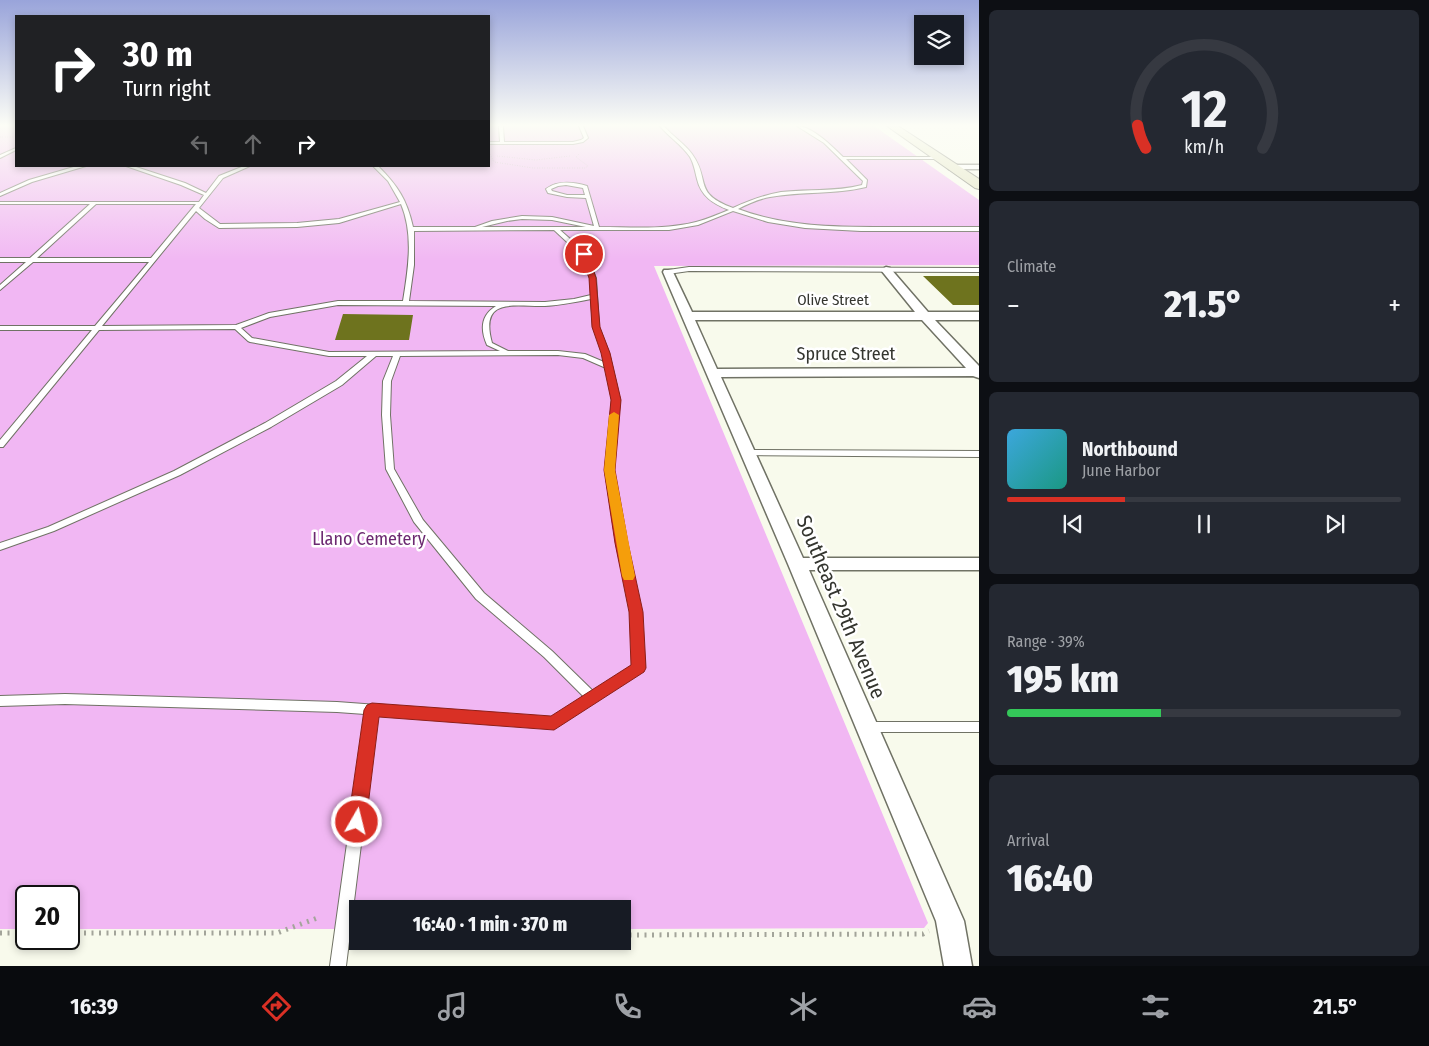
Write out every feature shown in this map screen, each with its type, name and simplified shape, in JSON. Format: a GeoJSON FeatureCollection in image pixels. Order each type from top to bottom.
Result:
{"type":"FeatureCollection","features":[{"type":"Feature","properties":{"kind":"main road"},"geometry":{"type":"LineString","coordinates":[[958,171],[979,185]]}},
{"type":"Feature","properties":{"kind":"street"},"geometry":{"type":"LineString","coordinates":[[886,270],[925,316],[978,373]]}},
{"type":"Feature","properties":{"kind":"street","name":"Southeast 29th Avenue"},"geometry":{"type":"LineString","coordinates":[[668,272],[797,564],[950,921],[958,966]]}},
{"type":"Feature","properties":{"kind":"street","name":"Olive Street"},"geometry":{"type":"LineString","coordinates":[[687,316],[979,316]]}},
{"type":"Feature","properties":{"kind":"street","name":"Spruce Street"},"geometry":{"type":"LineString","coordinates":[[713,373],[978,373]]}},
{"type":"Feature","properties":{"kind":"street"},"geometry":{"type":"LineString","coordinates":[[797,564],[979,564]]}},
{"type":"Feature","properties":{"kind":"lane"},"geometry":{"type":"LineString","coordinates":[[0,195],[14,186],[64,171]]}},
{"type":"Feature","properties":{"kind":"lane"},"geometry":{"type":"LineString","coordinates":[[144,171],[183,184],[207,195]]}},
{"type":"Feature","properties":{"kind":"lane"},"geometry":{"type":"LineString","coordinates":[[0,445],[221,176],[234,171]]}},
{"type":"Feature","properties":{"kind":"lane"},"geometry":{"type":"LineString","coordinates":[[381,171],[404,202],[408,211],[411,229],[412,268],[406,302]]}},
{"type":"Feature","properties":{"kind":"lane"},"geometry":{"type":"LineString","coordinates":[[697,171],[700,183],[706,194],[721,205],[778,224],[818,229],[979,229]]}},
{"type":"Feature","properties":{"kind":"lane"},"geometry":{"type":"LineString","coordinates":[[411,229],[669,228],[697,224],[768,196],[836,192],[864,186],[865,181],[855,171]]}},
{"type":"Feature","properties":{"kind":"lane"},"geometry":{"type":"LineString","coordinates":[[588,197],[558,195],[550,192],[548,189],[553,185],[578,184],[585,187],[588,197],[597,228]]}},
{"type":"Feature","properties":{"kind":"lane"},"geometry":{"type":"LineString","coordinates":[[198,206],[207,218],[219,226],[297,225],[339,221],[404,202]]}},
{"type":"Feature","properties":{"kind":"lane"},"geometry":{"type":"LineString","coordinates":[[0,203],[198,206]]}},
{"type":"Feature","properties":{"kind":"lane"},"geometry":{"type":"LineString","coordinates":[[0,288],[95,203]]}},
{"type":"Feature","properties":{"kind":"lane"},"geometry":{"type":"LineString","coordinates":[[472,229],[504,219],[531,217],[575,222],[597,228]]}},
{"type":"Feature","properties":{"kind":"lane"},"geometry":{"type":"LineString","coordinates":[[0,702],[65,699],[372,710],[554,723],[639,668],[636,612],[609,470],[616,400],[609,367],[596,327],[593,278],[584,254],[556,228]]}},
{"type":"Feature","properties":{"kind":"lane"},"geometry":{"type":"LineString","coordinates":[[0,260],[153,260]]}},
{"type":"Feature","properties":{"kind":"lane"},"geometry":{"type":"LineString","coordinates":[[668,272],[689,269],[979,270]]}},
{"type":"Feature","properties":{"kind":"lane"},"geometry":{"type":"LineString","coordinates":[[0,328],[237,327],[269,315],[302,308],[338,304],[406,302],[545,304],[574,301],[594,296]]}},
{"type":"Feature","properties":{"kind":"lane"},"geometry":{"type":"LineString","coordinates":[[506,303],[493,309],[486,317],[484,327],[489,344],[509,353]]}},
{"type":"Feature","properties":{"kind":"lane"},"geometry":{"type":"LineString","coordinates":[[237,327],[250,340],[330,354],[558,353],[585,356],[609,367]]}},
{"type":"Feature","properties":{"kind":"lane"},"geometry":{"type":"LineString","coordinates":[[397,353],[387,381],[386,415],[390,469],[419,522],[480,596],[548,654],[592,698]]}},
{"type":"Feature","properties":{"kind":"lane"},"geometry":{"type":"LineString","coordinates":[[0,547],[51,528],[177,473],[268,425],[331,388],[375,354]]}},
{"type":"Feature","properties":{"kind":"lane"},"geometry":{"type":"LineString","coordinates":[[0,432],[11,432]]}},
{"type":"Feature","properties":{"kind":"lane"},"geometry":{"type":"LineString","coordinates":[[748,453],[979,454]]}},
{"type":"Feature","properties":{"kind":"lane"},"geometry":{"type":"LineString","coordinates":[[338,966],[372,710]]}},
{"type":"Feature","properties":{"kind":"lane"},"geometry":{"type":"LineString","coordinates":[[867,727],[979,727]]}},
{"type":"Feature","properties":{"kind":"path"},"geometry":{"type":"LineString","coordinates":[[80,933],[276,933],[320,917]]}},
{"type":"Feature","properties":{"kind":"path"},"geometry":{"type":"LineString","coordinates":[[631,935],[923,934],[932,929]]}},
{"type":"Feature","properties":{"kind":"path"},"geometry":{"type":"LineString","coordinates":[[0,933],[15,933]]}},
{"type":"Feature","properties":{"kind":"green space","name":"Llano Cemetery"},"geometry":{"type":"Polygon","coordinates":[[[0,171],[938,171],[979,200],[979,265],[654,266],[928,923],[924,928],[631,929],[631,900],[349,900],[349,929],[80,929],[80,885],[15,885],[15,929],[0,929],[0,171]]]}},
{"type":"Feature","properties":{"kind":"building"},"geometry":{"type":"Polygon","coordinates":[[[923,276],[979,276],[979,305],[953,305],[923,276]]]}},
{"type":"Feature","properties":{"kind":"building"},"geometry":{"type":"Polygon","coordinates":[[[343,314],[413,315],[409,340],[335,340],[343,314]]]}},
{"type":"Feature","properties":{"kind":"slow traffic"},"geometry":{"type":"LineString","coordinates":[[614,415],[609,470],[629,576]]}},
{"type":"Feature","properties":{"kind":"route"},"geometry":{"type":"LineString","coordinates":[[357,822],[372,710],[554,723],[639,668],[636,612],[609,470],[616,400],[606,353],[596,327],[593,278],[584,254]]}}]}
